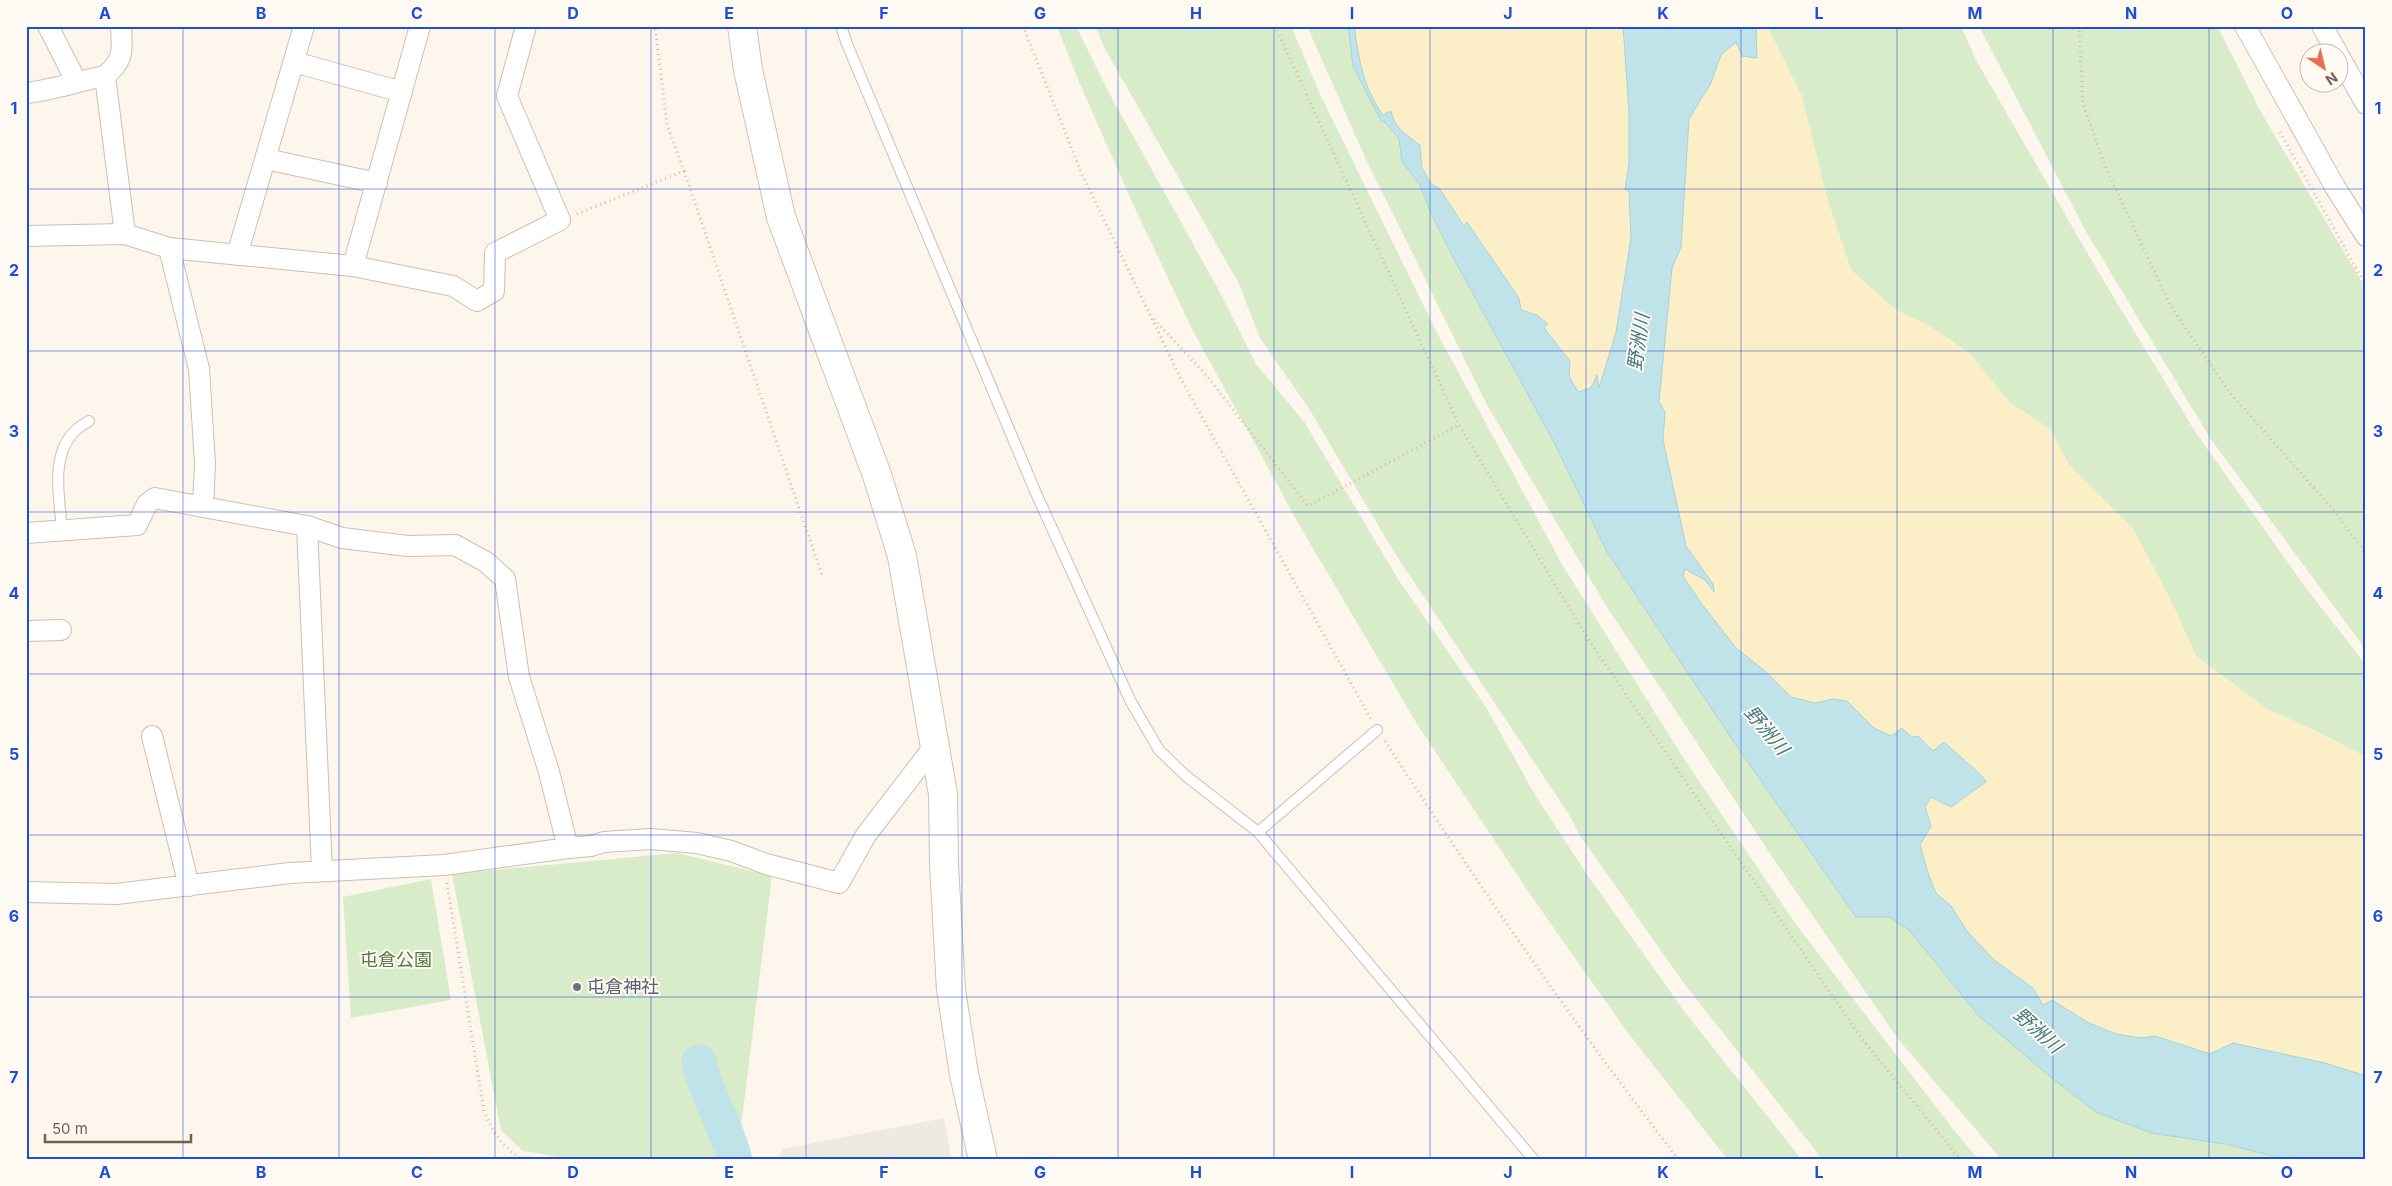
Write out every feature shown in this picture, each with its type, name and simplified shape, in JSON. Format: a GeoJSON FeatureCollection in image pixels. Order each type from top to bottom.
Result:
{"type":"FeatureCollection","features":[{"type":"Feature","properties":{"kind":"street"},"geometry":{"type":"LineString","coordinates":[[48,26],[76,81]]}},
{"type":"Feature","properties":{"kind":"street"},"geometry":{"type":"LineString","coordinates":[[26,93],[49,91],[76,81],[105,76],[118,65],[122,50],[121,26]]}},
{"type":"Feature","properties":{"kind":"street"},"geometry":{"type":"LineString","coordinates":[[237,255],[304,26]]}},
{"type":"Feature","properties":{"kind":"street"},"geometry":{"type":"LineString","coordinates":[[353,266],[420,26]]}},
{"type":"Feature","properties":{"kind":"street"},"geometry":{"type":"LineString","coordinates":[[26,236],[125,234],[169,248],[353,266],[453,286],[477,301],[494,291],[495,253],[560,220],[507,96],[526,26]]}},
{"type":"Feature","properties":{"kind":"street"},"geometry":{"type":"LineString","coordinates":[[742,26],[750,79],[781,217],[877,475],[902,556],[936,744],[943,794],[944,864],[952,990],[964,1074],[983,1160]]}},
{"type":"Feature","properties":{"kind":"street"},"geometry":{"type":"LineString","coordinates":[[2245,26],[2335,187],[2366,236]]}},
{"type":"Feature","properties":{"kind":"street"},"geometry":{"type":"LineString","coordinates":[[2322,26],[2331,42]]}},
{"type":"Feature","properties":{"kind":"street"},"geometry":{"type":"LineString","coordinates":[[294,62],[402,92]]}},
{"type":"Feature","properties":{"kind":"street"},"geometry":{"type":"LineString","coordinates":[[105,76],[125,234]]}},
{"type":"Feature","properties":{"kind":"street"},"geometry":{"type":"LineString","coordinates":[[2350,76],[2366,104]]}},
{"type":"Feature","properties":{"kind":"street"},"geometry":{"type":"LineString","coordinates":[[266,159],[377,183]]}},
{"type":"Feature","properties":{"kind":"street"},"geometry":{"type":"LineString","coordinates":[[169,248],[199,369],[205,463],[203,507]]}},
{"type":"Feature","properties":{"kind":"street"},"geometry":{"type":"LineString","coordinates":[[26,533],[137,525],[147,504],[155,498],[307,526],[342,538],[398,545],[455,545],[486,562],[505,579],[520,678],[549,772],[568,848]]}},
{"type":"Feature","properties":{"kind":"street"},"geometry":{"type":"LineString","coordinates":[[307,526],[322,871]]}},
{"type":"Feature","properties":{"kind":"street"},"geometry":{"type":"LineString","coordinates":[[26,631],[61,630]]}},
{"type":"Feature","properties":{"kind":"street"},"geometry":{"type":"LineString","coordinates":[[152,736],[188,886]]}},
{"type":"Feature","properties":{"kind":"street"},"geometry":{"type":"LineString","coordinates":[[26,892],[116,894],[262,876],[444,864],[591,846],[604,842],[650,839],[697,843],[731,851],[766,864],[839,883],[866,835],[936,744]]}},
{"type":"Feature","properties":{"kind":"lane"},"geometry":{"type":"LineString","coordinates":[[841,26],[850,53],[1035,490],[1131,702],[1159,750],[1186,776],[1258,832],[1534,1160]]}},
{"type":"Feature","properties":{"kind":"lane"},"geometry":{"type":"LineString","coordinates":[[62,531],[58,464],[65,445],[73,432],[88,421]]}},
{"type":"Feature","properties":{"kind":"lane"},"geometry":{"type":"LineString","coordinates":[[1258,832],[1377,730]]}},
{"type":"Feature","properties":{"kind":"path"},"geometry":{"type":"LineString","coordinates":[[655,26],[667,124],[823,578]]}},
{"type":"Feature","properties":{"kind":"path"},"geometry":{"type":"LineString","coordinates":[[1023,26],[1081,172],[1150,315],[1184,383],[1349,683],[1377,730],[1483,889],[1627,1093],[1679,1160]]}},
{"type":"Feature","properties":{"kind":"path"},"geometry":{"type":"LineString","coordinates":[[1274,26],[1459,426],[1593,647],[1862,1039],[1961,1160]]}},
{"type":"Feature","properties":{"kind":"path"},"geometry":{"type":"LineString","coordinates":[[2079,26],[2083,104],[2106,168],[2170,305],[2230,393],[2335,512],[2366,554]]}},
{"type":"Feature","properties":{"kind":"path"},"geometry":{"type":"LineString","coordinates":[[560,220],[684,171]]}},
{"type":"Feature","properties":{"kind":"path"},"geometry":{"type":"LineString","coordinates":[[1150,315],[1207,376],[1308,506],[1459,426]]}},
{"type":"Feature","properties":{"kind":"path"},"geometry":{"type":"LineString","coordinates":[[444,864],[484,1111],[494,1135],[524,1160]]}},
{"type":"Feature","properties":{"kind":"shaded area"},"geometry":{"type":"Polygon","coordinates":[[[944,1118],[952,1160],[778,1160],[782,1149],[944,1118]]]}},
{"type":"Feature","properties":{"kind":"green space"},"geometry":{"type":"Polygon","coordinates":[[[1057,26],[1076,26],[1108,91],[1217,287],[1256,364],[1305,423],[1398,579],[1486,707],[1535,795],[1586,873],[1684,1011],[1802,1160],[1728,1160],[1628,1033],[1534,900],[1417,724],[1301,528],[1193,331],[1132,202],[1079,82],[1057,26]]]}},
{"type":"Feature","properties":{"kind":"green space"},"geometry":{"type":"Polygon","coordinates":[[[1095,26],[1291,26],[1320,94],[1436,331],[1563,566],[1684,759],[1795,923],[1953,1129],[1979,1160],[1823,1160],[1683,982],[1579,834],[1568,813],[1394,552],[1308,407],[1260,338],[1239,284],[1105,49],[1095,26]]]}},
{"type":"Feature","properties":{"kind":"green space"},"geometry":{"type":"Polygon","coordinates":[[[1307,26],[1348,26],[1353,66],[1386,123],[1399,139],[1402,162],[1420,185],[1431,213],[1453,257],[1555,444],[1607,552],[1736,745],[1856,917],[1889,917],[1909,930],[1979,1016],[2151,1133],[2225,1144],[2281,1157],[2280,1160],[2002,1160],[1898,1039],[1777,864],[1605,604],[1487,405],[1365,157],[1307,26]]]}},
{"type":"Feature","properties":{"kind":"green space"},"geometry":{"type":"Polygon","coordinates":[[[1767,26],[1961,26],[1977,62],[2099,273],[2196,433],[2306,588],[2366,665],[2366,757],[2312,729],[2267,709],[2196,656],[2169,597],[2133,529],[2068,463],[2050,429],[2010,403],[1969,353],[1931,327],[1896,310],[1851,270],[1826,195],[1802,97],[1767,26]]]}},
{"type":"Feature","properties":{"kind":"green space"},"geometry":{"type":"Polygon","coordinates":[[[1979,26],[2217,26],[2262,114],[2366,289],[2366,650],[2210,438],[2084,228],[1979,26]]]}},
{"type":"Feature","properties":{"kind":"green space"},"geometry":{"type":"Polygon","coordinates":[[[677,853],[772,876],[737,1160],[579,1160],[523,1151],[501,1130],[452,874],[677,853]]]}},
{"type":"Feature","properties":{"kind":"green space","name":"屯倉公園"},"geometry":{"type":"Polygon","coordinates":[[[431,879],[451,1000],[351,1018],[343,897],[431,879]]]}},
{"type":"Feature","properties":{"kind":"sand"},"geometry":{"type":"Polygon","coordinates":[[[1354,26],[1623,26],[1629,112],[1629,164],[1625,189],[1629,191],[1631,238],[1616,332],[1598,390],[1597,376],[1591,388],[1578,392],[1569,376],[1570,361],[1544,328],[1548,325],[1537,315],[1521,310],[1519,298],[1468,223],[1465,226],[1439,188],[1431,184],[1422,168],[1420,145],[1398,127],[1391,112],[1383,116],[1366,84],[1354,26]]]}},
{"type":"Feature","properties":{"kind":"sand"},"geometry":{"type":"Polygon","coordinates":[[[1756,26],[1767,26],[1802,97],[1826,195],[1851,270],[1896,310],[1931,327],[1969,353],[2010,403],[2050,429],[2068,463],[2133,529],[2169,597],[2196,656],[2267,709],[2312,729],[2366,757],[2366,1078],[2325,1063],[2233,1043],[2210,1054],[2155,1036],[2141,1038],[2116,1034],[2089,1023],[2052,1000],[2044,1005],[2033,988],[1994,960],[1967,931],[1951,906],[1936,893],[1920,845],[1931,826],[1925,807],[1931,797],[1933,751],[1918,736],[1912,737],[1902,728],[1891,736],[1874,728],[1847,701],[1833,699],[1815,703],[1791,697],[1765,671],[1736,648],[1701,603],[1683,576],[1685,569],[1705,580],[1713,591],[1713,584],[1686,546],[1663,440],[1665,412],[1659,402],[1672,268],[1681,247],[1689,119],[1711,83],[1721,55],[1736,41],[1756,32],[1756,26]]]}},
{"type":"Feature","properties":{"kind":"water","name":"野洲川"},"geometry":{"type":"Polygon","coordinates":[[[1348,26],[1354,26],[1366,84],[1376,105],[1383,115],[1391,111],[1398,127],[1420,145],[1422,168],[1431,184],[1439,188],[1464,226],[1467,222],[1519,298],[1521,310],[1537,315],[1548,324],[1544,328],[1570,361],[1569,376],[1578,392],[1591,388],[1597,375],[1599,388],[1616,332],[1631,238],[1629,191],[1625,189],[1629,164],[1629,112],[1623,26],[1756,26],[1757,58],[1742,56],[1736,42],[1721,55],[1711,83],[1689,119],[1681,247],[1672,268],[1659,402],[1665,412],[1663,440],[1686,546],[1713,584],[1714,592],[1705,580],[1685,569],[1683,576],[1701,603],[1736,648],[1765,671],[1791,697],[1815,703],[1833,699],[1847,701],[1874,728],[1891,736],[1902,728],[1912,737],[1918,736],[1933,751],[1944,742],[1982,776],[1986,782],[1951,807],[1931,797],[1925,807],[1931,826],[1920,845],[1936,893],[1951,906],[1967,931],[1994,960],[2033,988],[2043,1005],[2052,1000],[2089,1023],[2116,1034],[2141,1038],[2155,1036],[2210,1054],[2233,1043],[2325,1063],[2363,1075],[2366,1078],[2366,1160],[2289,1160],[2225,1144],[2151,1133],[2096,1112],[2048,1075],[1979,1016],[1909,930],[1889,917],[1856,917],[1736,745],[1607,552],[1555,444],[1453,257],[1431,213],[1420,185],[1402,162],[1399,139],[1386,123],[1381,121],[1353,66],[1348,26]]]}},
{"type":"Feature","properties":{"kind":"waterway"},"geometry":{"type":"LineString","coordinates":[[699,1062],[702,1075],[727,1135],[735,1160]]}},
{"type":"Feature","properties":{"kind":"place","name":"屯倉神社"},"geometry":{"type":"Point","coordinates":[577,987]}}]}
